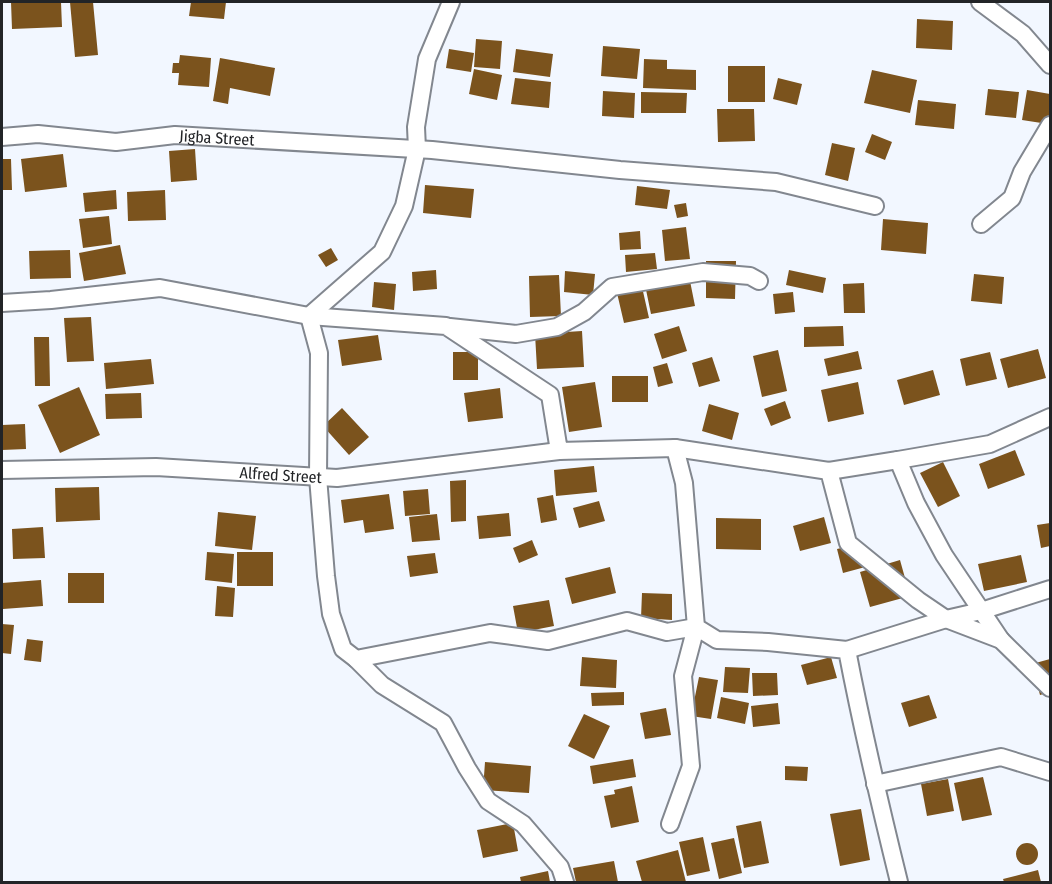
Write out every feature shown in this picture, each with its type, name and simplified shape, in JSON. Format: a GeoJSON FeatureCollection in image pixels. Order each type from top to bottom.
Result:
{"type":"FeatureCollection","features":[{"type":"Feature","properties":{"kind":"street"},"geometry":{"type":"LineString","coordinates":[[309,316],[382,252],[404,206],[425,150],[416,128],[428,59],[451,2]]}},
{"type":"Feature","properties":{"kind":"street"},"geometry":{"type":"LineString","coordinates":[[980,2],[1023,34],[1050,64]]}},
{"type":"Feature","properties":{"kind":"street"},"geometry":{"type":"LineString","coordinates":[[981,224],[1012,198],[1022,172],[1050,125]]}},
{"type":"Feature","properties":{"kind":"street","name":"Jigba Street"},"geometry":{"type":"LineString","coordinates":[[2,137],[38,134],[116,141],[175,135],[425,150],[620,170],[776,182],[874,206]]}},
{"type":"Feature","properties":{"kind":"street"},"geometry":{"type":"LineString","coordinates":[[2,303],[160,288],[309,316],[446,326],[516,334],[557,327],[584,312],[612,287],[703,272],[750,276],[759,281]]}},
{"type":"Feature","properties":{"kind":"street"},"geometry":{"type":"LineString","coordinates":[[309,316],[319,353],[318,477],[326,576],[331,614],[343,649],[382,685],[442,723],[488,801],[523,824],[560,867],[565,882]]}},
{"type":"Feature","properties":{"kind":"street"},"geometry":{"type":"LineString","coordinates":[[446,326],[550,395],[559,450]]}},
{"type":"Feature","properties":{"kind":"street","name":"Alfred Street"},"geometry":{"type":"LineString","coordinates":[[2,470],[156,467],[337,478],[559,450],[675,448],[829,471],[990,444],[1050,417]]}},
{"type":"Feature","properties":{"kind":"street"},"geometry":{"type":"LineString","coordinates":[[670,824],[690,766],[683,676],[696,627],[684,483],[675,448]]}},
{"type":"Feature","properties":{"kind":"street"},"geometry":{"type":"LineString","coordinates":[[898,460],[915,502],[944,555],[981,611],[1001,640],[1050,688]]}},
{"type":"Feature","properties":{"kind":"street"},"geometry":{"type":"LineString","coordinates":[[829,471],[848,543],[918,600],[946,619],[1001,640]]}},
{"type":"Feature","properties":{"kind":"street"},"geometry":{"type":"LineString","coordinates":[[356,659],[490,633],[548,641],[627,621],[667,632],[696,627],[717,640],[768,642],[847,650],[1050,590]]}},
{"type":"Feature","properties":{"kind":"street"},"geometry":{"type":"LineString","coordinates":[[847,650],[875,784],[899,882]]}},
{"type":"Feature","properties":{"kind":"street"},"geometry":{"type":"LineString","coordinates":[[875,784],[1001,758],[1050,772]]}},
{"type":"Feature","properties":{"kind":"building"},"geometry":{"type":"Polygon","coordinates":[[[11,2],[61,2],[62,27],[12,29],[11,2]]]}},
{"type":"Feature","properties":{"kind":"building"},"geometry":{"type":"Polygon","coordinates":[[[70,2],[93,2],[98,55],[75,57],[70,2]]]}},
{"type":"Feature","properties":{"kind":"building"},"geometry":{"type":"Polygon","coordinates":[[[191,2],[226,2],[224,19],[189,16],[191,2]]]}},
{"type":"Feature","properties":{"kind":"building"},"geometry":{"type":"Polygon","coordinates":[[[917,19],[953,21],[952,50],[916,48],[917,19]]]}},
{"type":"Feature","properties":{"kind":"building"},"geometry":{"type":"Polygon","coordinates":[[[476,39],[502,41],[500,69],[474,67],[476,39]]]}},
{"type":"Feature","properties":{"kind":"building"},"geometry":{"type":"Polygon","coordinates":[[[603,46],[640,49],[637,79],[601,76],[603,46]]]}},
{"type":"Feature","properties":{"kind":"building"},"geometry":{"type":"Polygon","coordinates":[[[449,49],[474,53],[471,72],[446,68],[449,49]]]}},
{"type":"Feature","properties":{"kind":"building"},"geometry":{"type":"Polygon","coordinates":[[[516,49],[553,54],[550,77],[513,72],[516,49]]]}},
{"type":"Feature","properties":{"kind":"building"},"geometry":{"type":"Polygon","coordinates":[[[180,55],[211,58],[209,87],[178,85],[179,73],[172,73],[173,63],[179,63],[180,55]]]}},
{"type":"Feature","properties":{"kind":"building"},"geometry":{"type":"Polygon","coordinates":[[[220,58],[275,68],[270,96],[230,88],[228,104],[213,101],[220,58]]]}},
{"type":"Feature","properties":{"kind":"building"},"geometry":{"type":"Polygon","coordinates":[[[644,59],[667,60],[667,69],[696,70],[696,90],[643,88],[644,59]]]}},
{"type":"Feature","properties":{"kind":"building"},"geometry":{"type":"Polygon","coordinates":[[[728,66],[765,66],[765,102],[728,102],[728,66]]]}},
{"type":"Feature","properties":{"kind":"building"},"geometry":{"type":"Polygon","coordinates":[[[474,69],[502,75],[497,100],[469,94],[474,69]]]}},
{"type":"Feature","properties":{"kind":"building"},"geometry":{"type":"Polygon","coordinates":[[[872,70],[917,80],[910,113],[864,103],[872,70]]]}},
{"type":"Feature","properties":{"kind":"building"},"geometry":{"type":"Polygon","coordinates":[[[515,78],[551,82],[549,108],[511,104],[515,78]]]}},
{"type":"Feature","properties":{"kind":"building"},"geometry":{"type":"Polygon","coordinates":[[[778,78],[802,84],[797,105],[773,99],[778,78]]]}},
{"type":"Feature","properties":{"kind":"building"},"geometry":{"type":"Polygon","coordinates":[[[988,89],[1019,92],[1016,118],[985,115],[988,89]]]}},
{"type":"Feature","properties":{"kind":"building"},"geometry":{"type":"Polygon","coordinates":[[[1027,90],[1050,94],[1048,124],[1022,120],[1027,90]]]}},
{"type":"Feature","properties":{"kind":"building"},"geometry":{"type":"Polygon","coordinates":[[[603,91],[635,93],[634,118],[602,116],[603,91]]]}},
{"type":"Feature","properties":{"kind":"building"},"geometry":{"type":"Polygon","coordinates":[[[641,92],[687,93],[686,113],[641,113],[641,92]]]}},
{"type":"Feature","properties":{"kind":"building"},"geometry":{"type":"Polygon","coordinates":[[[918,100],[956,104],[954,129],[915,125],[918,100]]]}},
{"type":"Feature","properties":{"kind":"building"},"geometry":{"type":"Polygon","coordinates":[[[717,109],[754,109],[755,141],[718,142],[717,109]]]}},
{"type":"Feature","properties":{"kind":"building"},"geometry":{"type":"Polygon","coordinates":[[[872,134],[892,142],[885,160],[865,152],[872,134]]]}},
{"type":"Feature","properties":{"kind":"building"},"geometry":{"type":"Polygon","coordinates":[[[832,143],[855,148],[848,181],[825,175],[832,143]]]}},
{"type":"Feature","properties":{"kind":"building"},"geometry":{"type":"Polygon","coordinates":[[[195,149],[197,180],[171,182],[169,151],[195,149]]]}},
{"type":"Feature","properties":{"kind":"building"},"geometry":{"type":"Polygon","coordinates":[[[63,154],[67,187],[25,192],[21,159],[63,154]]]}},
{"type":"Feature","properties":{"kind":"building"},"geometry":{"type":"Polygon","coordinates":[[[2,159],[11,159],[12,190],[2,190],[2,159]]]}},
{"type":"Feature","properties":{"kind":"building"},"geometry":{"type":"Polygon","coordinates":[[[425,185],[474,189],[471,218],[423,213],[425,185]]]}},
{"type":"Feature","properties":{"kind":"building"},"geometry":{"type":"Polygon","coordinates":[[[637,186],[670,190],[667,209],[635,205],[637,186]]]}},
{"type":"Feature","properties":{"kind":"building"},"geometry":{"type":"Polygon","coordinates":[[[116,190],[117,209],[85,212],[83,193],[116,190]]]}},
{"type":"Feature","properties":{"kind":"building"},"geometry":{"type":"Polygon","coordinates":[[[165,190],[166,220],[128,221],[127,192],[165,190]]]}},
{"type":"Feature","properties":{"kind":"building"},"geometry":{"type":"Polygon","coordinates":[[[686,203],[688,216],[677,218],[674,205],[686,203]]]}},
{"type":"Feature","properties":{"kind":"building"},"geometry":{"type":"Polygon","coordinates":[[[109,216],[112,244],[83,248],[79,219],[109,216]]]}},
{"type":"Feature","properties":{"kind":"building"},"geometry":{"type":"Polygon","coordinates":[[[883,219],[928,223],[926,254],[881,250],[883,219]]]}},
{"type":"Feature","properties":{"kind":"building"},"geometry":{"type":"Polygon","coordinates":[[[686,227],[690,259],[665,261],[662,230],[686,227]]]}},
{"type":"Feature","properties":{"kind":"building"},"geometry":{"type":"Polygon","coordinates":[[[640,231],[641,249],[620,250],[619,233],[640,231]]]}},
{"type":"Feature","properties":{"kind":"building"},"geometry":{"type":"Polygon","coordinates":[[[120,245],[126,274],[84,281],[79,253],[120,245]]]}},
{"type":"Feature","properties":{"kind":"building"},"geometry":{"type":"Polygon","coordinates":[[[331,248],[338,260],[326,267],[318,255],[331,248]]]}},
{"type":"Feature","properties":{"kind":"building"},"geometry":{"type":"Polygon","coordinates":[[[70,250],[71,278],[30,279],[29,251],[70,250]]]}},
{"type":"Feature","properties":{"kind":"building"},"geometry":{"type":"Polygon","coordinates":[[[655,253],[657,269],[626,272],[625,255],[655,253]]]}},
{"type":"Feature","properties":{"kind":"building"},"geometry":{"type":"Polygon","coordinates":[[[706,261],[736,261],[735,299],[706,298],[706,261]]]}},
{"type":"Feature","properties":{"kind":"building"},"geometry":{"type":"Polygon","coordinates":[[[436,270],[437,289],[413,291],[412,272],[436,270]]]}},
{"type":"Feature","properties":{"kind":"building"},"geometry":{"type":"Polygon","coordinates":[[[789,270],[826,278],[823,293],[786,285],[789,270]]]}},
{"type":"Feature","properties":{"kind":"building"},"geometry":{"type":"Polygon","coordinates":[[[565,271],[595,274],[593,295],[564,292],[565,271]]]}},
{"type":"Feature","properties":{"kind":"building"},"geometry":{"type":"Polygon","coordinates":[[[688,271],[695,306],[651,314],[644,280],[688,271]]]}},
{"type":"Feature","properties":{"kind":"building"},"geometry":{"type":"Polygon","coordinates":[[[974,274],[1004,277],[1002,304],[971,301],[974,274]]]}},
{"type":"Feature","properties":{"kind":"building"},"geometry":{"type":"Polygon","coordinates":[[[559,275],[561,316],[530,317],[529,276],[559,275]]]}},
{"type":"Feature","properties":{"kind":"building"},"geometry":{"type":"Polygon","coordinates":[[[374,282],[396,284],[394,310],[372,307],[374,282]]]}},
{"type":"Feature","properties":{"kind":"building"},"geometry":{"type":"Polygon","coordinates":[[[864,283],[865,313],[844,313],[843,284],[864,283]]]}},
{"type":"Feature","properties":{"kind":"building"},"geometry":{"type":"Polygon","coordinates":[[[642,287],[649,318],[624,323],[617,293],[642,287]]]}},
{"type":"Feature","properties":{"kind":"building"},"geometry":{"type":"Polygon","coordinates":[[[793,292],[795,312],[775,314],[773,294],[793,292]]]}},
{"type":"Feature","properties":{"kind":"building"},"geometry":{"type":"Polygon","coordinates":[[[91,317],[94,361],[67,362],[64,318],[91,317]]]}},
{"type":"Feature","properties":{"kind":"building"},"geometry":{"type":"Polygon","coordinates":[[[679,326],[687,351],[662,359],[654,334],[679,326]]]}},
{"type":"Feature","properties":{"kind":"building"},"geometry":{"type":"Polygon","coordinates":[[[843,326],[844,346],[804,347],[804,327],[843,326]]]}},
{"type":"Feature","properties":{"kind":"building"},"geometry":{"type":"Polygon","coordinates":[[[582,331],[584,367],[537,369],[535,334],[582,331]]]}},
{"type":"Feature","properties":{"kind":"building"},"geometry":{"type":"Polygon","coordinates":[[[378,335],[382,360],[342,366],[338,340],[378,335]]]}},
{"type":"Feature","properties":{"kind":"building"},"geometry":{"type":"Polygon","coordinates":[[[34,337],[49,337],[50,386],[35,386],[34,337]]]}},
{"type":"Feature","properties":{"kind":"building"},"geometry":{"type":"Polygon","coordinates":[[[1038,349],[1046,378],[1008,388],[1000,359],[1038,349]]]}},
{"type":"Feature","properties":{"kind":"building"},"geometry":{"type":"Polygon","coordinates":[[[778,350],[787,391],[762,397],[753,356],[778,350]]]}},
{"type":"Feature","properties":{"kind":"building"},"geometry":{"type":"Polygon","coordinates":[[[858,351],[862,369],[828,376],[824,359],[858,351]]]}},
{"type":"Feature","properties":{"kind":"building"},"geometry":{"type":"Polygon","coordinates":[[[453,352],[478,352],[478,380],[453,380],[453,352]]]}},
{"type":"Feature","properties":{"kind":"building"},"geometry":{"type":"Polygon","coordinates":[[[990,352],[997,379],[966,386],[960,359],[990,352]]]}},
{"type":"Feature","properties":{"kind":"building"},"geometry":{"type":"Polygon","coordinates":[[[712,357],[720,381],[699,387],[692,363],[712,357]]]}},
{"type":"Feature","properties":{"kind":"building"},"geometry":{"type":"Polygon","coordinates":[[[151,359],[154,384],[106,389],[104,363],[151,359]]]}},
{"type":"Feature","properties":{"kind":"building"},"geometry":{"type":"Polygon","coordinates":[[[667,363],[673,383],[658,387],[653,367],[667,363]]]}},
{"type":"Feature","properties":{"kind":"building"},"geometry":{"type":"Polygon","coordinates":[[[933,370],[940,395],[904,405],[897,380],[933,370]]]}},
{"type":"Feature","properties":{"kind":"building"},"geometry":{"type":"Polygon","coordinates":[[[612,376],[648,376],[648,402],[612,402],[612,376]]]}},
{"type":"Feature","properties":{"kind":"building"},"geometry":{"type":"Polygon","coordinates":[[[595,382],[602,427],[569,432],[562,387],[595,382]]]}},
{"type":"Feature","properties":{"kind":"building"},"geometry":{"type":"Polygon","coordinates":[[[858,382],[864,414],[828,422],[821,390],[858,382]]]}},
{"type":"Feature","properties":{"kind":"building"},"geometry":{"type":"Polygon","coordinates":[[[79,387],[100,435],[60,453],[38,405],[79,387]]]}},
{"type":"Feature","properties":{"kind":"building"},"geometry":{"type":"Polygon","coordinates":[[[500,388],[503,418],[468,422],[464,393],[500,388]]]}},
{"type":"Feature","properties":{"kind":"building"},"geometry":{"type":"Polygon","coordinates":[[[141,393],[142,418],[106,419],[105,394],[141,393]]]}},
{"type":"Feature","properties":{"kind":"building"},"geometry":{"type":"Polygon","coordinates":[[[785,401],[791,418],[771,426],[764,409],[785,401]]]}},
{"type":"Feature","properties":{"kind":"building"},"geometry":{"type":"Polygon","coordinates":[[[709,404],[739,413],[732,440],[702,431],[709,404]]]}},
{"type":"Feature","properties":{"kind":"building"},"geometry":{"type":"Polygon","coordinates":[[[342,408],[369,437],[349,455],[323,426],[342,408]]]}},
{"type":"Feature","properties":{"kind":"building"},"geometry":{"type":"Polygon","coordinates":[[[25,424],[26,449],[2,450],[2,425],[25,424]]]}},
{"type":"Feature","properties":{"kind":"building"},"geometry":{"type":"Polygon","coordinates":[[[1015,450],[1025,475],[988,489],[979,464],[1015,450]]]}},
{"type":"Feature","properties":{"kind":"building"},"geometry":{"type":"Polygon","coordinates":[[[943,462],[960,496],[938,507],[920,473],[943,462]]]}},
{"type":"Feature","properties":{"kind":"building"},"geometry":{"type":"Polygon","coordinates":[[[594,466],[597,492],[556,496],[554,470],[594,466]]]}},
{"type":"Feature","properties":{"kind":"building"},"geometry":{"type":"Polygon","coordinates":[[[466,480],[466,521],[451,522],[450,481],[466,480]]]}},
{"type":"Feature","properties":{"kind":"building"},"geometry":{"type":"Polygon","coordinates":[[[99,487],[100,520],[56,522],[55,488],[99,487]]]}},
{"type":"Feature","properties":{"kind":"building"},"geometry":{"type":"Polygon","coordinates":[[[428,489],[430,514],[405,516],[403,491],[428,489]]]}},
{"type":"Feature","properties":{"kind":"building"},"geometry":{"type":"Polygon","coordinates":[[[389,494],[394,529],[365,533],[363,520],[344,523],[341,500],[389,494]]]}},
{"type":"Feature","properties":{"kind":"building"},"geometry":{"type":"Polygon","coordinates":[[[553,495],[557,520],[541,523],[537,498],[553,495]]]}},
{"type":"Feature","properties":{"kind":"building"},"geometry":{"type":"Polygon","coordinates":[[[599,501],[605,521],[579,528],[573,508],[599,501]]]}},
{"type":"Feature","properties":{"kind":"building"},"geometry":{"type":"Polygon","coordinates":[[[218,512],[256,516],[252,550],[215,546],[218,512]]]}},
{"type":"Feature","properties":{"kind":"building"},"geometry":{"type":"Polygon","coordinates":[[[509,513],[511,536],[479,539],[477,516],[509,513]]]}},
{"type":"Feature","properties":{"kind":"building"},"geometry":{"type":"Polygon","coordinates":[[[437,514],[440,540],[412,542],[409,517],[437,514]]]}},
{"type":"Feature","properties":{"kind":"building"},"geometry":{"type":"Polygon","coordinates":[[[824,517],[831,543],[800,551],[793,526],[824,517]]]}},
{"type":"Feature","properties":{"kind":"building"},"geometry":{"type":"Polygon","coordinates":[[[716,518],[761,519],[761,550],[716,549],[716,518]]]}},
{"type":"Feature","properties":{"kind":"building"},"geometry":{"type":"Polygon","coordinates":[[[1050,523],[1050,546],[1041,548],[1037,525],[1050,523]]]}},
{"type":"Feature","properties":{"kind":"building"},"geometry":{"type":"Polygon","coordinates":[[[43,527],[45,558],[13,559],[12,529],[43,527]]]}},
{"type":"Feature","properties":{"kind":"building"},"geometry":{"type":"Polygon","coordinates":[[[532,540],[538,555],[519,563],[513,548],[532,540]]]}},
{"type":"Feature","properties":{"kind":"building"},"geometry":{"type":"Polygon","coordinates":[[[863,543],[869,566],[843,573],[837,549],[863,543]]]}},
{"type":"Feature","properties":{"kind":"building"},"geometry":{"type":"Polygon","coordinates":[[[207,552],[234,554],[232,583],[205,580],[207,552]]]}},
{"type":"Feature","properties":{"kind":"building"},"geometry":{"type":"Polygon","coordinates":[[[237,552],[273,552],[273,586],[237,586],[237,552]]]}},
{"type":"Feature","properties":{"kind":"building"},"geometry":{"type":"Polygon","coordinates":[[[435,553],[438,573],[410,577],[407,556],[435,553]]]}},
{"type":"Feature","properties":{"kind":"building"},"geometry":{"type":"Polygon","coordinates":[[[1021,555],[1027,582],[984,591],[978,564],[1021,555]]]}},
{"type":"Feature","properties":{"kind":"building"},"geometry":{"type":"Polygon","coordinates":[[[900,560],[910,596],[870,607],[860,572],[900,560]]]}},
{"type":"Feature","properties":{"kind":"building"},"geometry":{"type":"Polygon","coordinates":[[[610,567],[616,593],[572,604],[565,578],[610,567]]]}},
{"type":"Feature","properties":{"kind":"building"},"geometry":{"type":"Polygon","coordinates":[[[68,573],[104,573],[104,603],[68,603],[68,573]]]}},
{"type":"Feature","properties":{"kind":"building"},"geometry":{"type":"Polygon","coordinates":[[[41,580],[43,606],[3,609],[2,583],[41,580]]]}},
{"type":"Feature","properties":{"kind":"building"},"geometry":{"type":"Polygon","coordinates":[[[217,586],[235,588],[233,617],[215,616],[217,586]]]}},
{"type":"Feature","properties":{"kind":"building"},"geometry":{"type":"Polygon","coordinates":[[[642,593],[672,594],[672,620],[641,618],[642,593]]]}},
{"type":"Feature","properties":{"kind":"building"},"geometry":{"type":"Polygon","coordinates":[[[549,600],[554,626],[518,633],[513,606],[549,600]]]}},
{"type":"Feature","properties":{"kind":"building"},"geometry":{"type":"Polygon","coordinates":[[[2,624],[14,625],[11,654],[2,653],[2,624]]]}},
{"type":"Feature","properties":{"kind":"building"},"geometry":{"type":"Polygon","coordinates":[[[27,639],[43,641],[41,662],[24,660],[27,639]]]}},
{"type":"Feature","properties":{"kind":"building"},"geometry":{"type":"Polygon","coordinates":[[[582,657],[617,660],[616,688],[580,686],[582,657]]]}},
{"type":"Feature","properties":{"kind":"building"},"geometry":{"type":"Polygon","coordinates":[[[831,657],[837,678],[807,685],[801,665],[831,657]]]}},
{"type":"Feature","properties":{"kind":"building"},"geometry":{"type":"Polygon","coordinates":[[[1050,659],[1050,692],[1040,695],[1032,664],[1050,659]]]}},
{"type":"Feature","properties":{"kind":"building"},"geometry":{"type":"Polygon","coordinates":[[[725,667],[750,668],[748,693],[723,692],[725,667]]]}},
{"type":"Feature","properties":{"kind":"building"},"geometry":{"type":"Polygon","coordinates":[[[752,673],[777,673],[778,695],[753,696],[752,673]]]}},
{"type":"Feature","properties":{"kind":"building"},"geometry":{"type":"Polygon","coordinates":[[[699,677],[718,680],[711,719],[691,716],[699,677]]]}},
{"type":"Feature","properties":{"kind":"building"},"geometry":{"type":"Polygon","coordinates":[[[624,692],[624,705],[592,706],[591,693],[624,692]]]}},
{"type":"Feature","properties":{"kind":"building"},"geometry":{"type":"Polygon","coordinates":[[[929,695],[937,718],[909,727],[901,703],[929,695]]]}},
{"type":"Feature","properties":{"kind":"building"},"geometry":{"type":"Polygon","coordinates":[[[721,697],[749,703],[745,724],[717,718],[721,697]]]}},
{"type":"Feature","properties":{"kind":"building"},"geometry":{"type":"Polygon","coordinates":[[[778,703],[780,724],[753,727],[751,706],[778,703]]]}},
{"type":"Feature","properties":{"kind":"building"},"geometry":{"type":"Polygon","coordinates":[[[666,708],[671,735],[645,739],[640,713],[666,708]]]}},
{"type":"Feature","properties":{"kind":"building"},"geometry":{"type":"Polygon","coordinates":[[[584,714],[610,726],[594,759],[568,746],[584,714]]]}},
{"type":"Feature","properties":{"kind":"building"},"geometry":{"type":"Polygon","coordinates":[[[633,759],[636,777],[593,784],[590,766],[633,759]]]}},
{"type":"Feature","properties":{"kind":"building"},"geometry":{"type":"Polygon","coordinates":[[[485,762],[531,766],[529,793],[483,790],[485,762]]]}},
{"type":"Feature","properties":{"kind":"building"},"geometry":{"type":"Polygon","coordinates":[[[785,766],[808,767],[807,781],[785,780],[785,766]]]}},
{"type":"Feature","properties":{"kind":"building"},"geometry":{"type":"Polygon","coordinates":[[[983,777],[992,815],[962,821],[954,783],[983,777]]]}},
{"type":"Feature","properties":{"kind":"building"},"geometry":{"type":"Polygon","coordinates":[[[948,779],[954,811],[927,816],[921,784],[948,779]]]}},
{"type":"Feature","properties":{"kind":"building"},"geometry":{"type":"Polygon","coordinates":[[[632,786],[639,822],[611,828],[604,796],[615,794],[614,790],[632,786]]]}},
{"type":"Feature","properties":{"kind":"building"},"geometry":{"type":"Polygon","coordinates":[[[861,809],[870,860],[840,866],[830,814],[861,809]]]}},
{"type":"Feature","properties":{"kind":"building"},"geometry":{"type":"Polygon","coordinates":[[[761,821],[769,863],[744,868],[736,826],[761,821]]]}},
{"type":"Feature","properties":{"kind":"building"},"geometry":{"type":"Polygon","coordinates":[[[513,823],[518,851],[483,858],[477,830],[513,823]]]}},
{"type":"Feature","properties":{"kind":"building"},"geometry":{"type":"Polygon","coordinates":[[[703,837],[710,871],[687,876],[679,842],[703,837]]]}},
{"type":"Feature","properties":{"kind":"building"},"geometry":{"type":"Polygon","coordinates":[[[734,838],[742,873],[719,879],[711,843],[734,838]]]}},
{"type":"Feature","properties":{"kind":"building"},"geometry":{"type":"Polygon","coordinates":[[[1027,843],[1035,846],[1038,854],[1035,862],[1027,865],[1019,862],[1016,854],[1019,846],[1027,843]]]}},
{"type":"Feature","properties":{"kind":"building"},"geometry":{"type":"Polygon","coordinates":[[[678,850],[686,882],[642,882],[636,861],[678,850]]]}},
{"type":"Feature","properties":{"kind":"building"},"geometry":{"type":"Polygon","coordinates":[[[614,861],[618,882],[576,882],[573,868],[614,861]]]}},
{"type":"Feature","properties":{"kind":"building"},"geometry":{"type":"Polygon","coordinates":[[[1038,870],[1041,882],[1004,882],[1003,879],[1038,870]]]}},
{"type":"Feature","properties":{"kind":"building"},"geometry":{"type":"Polygon","coordinates":[[[548,871],[550,882],[521,882],[520,877],[548,871]]]}}]}
